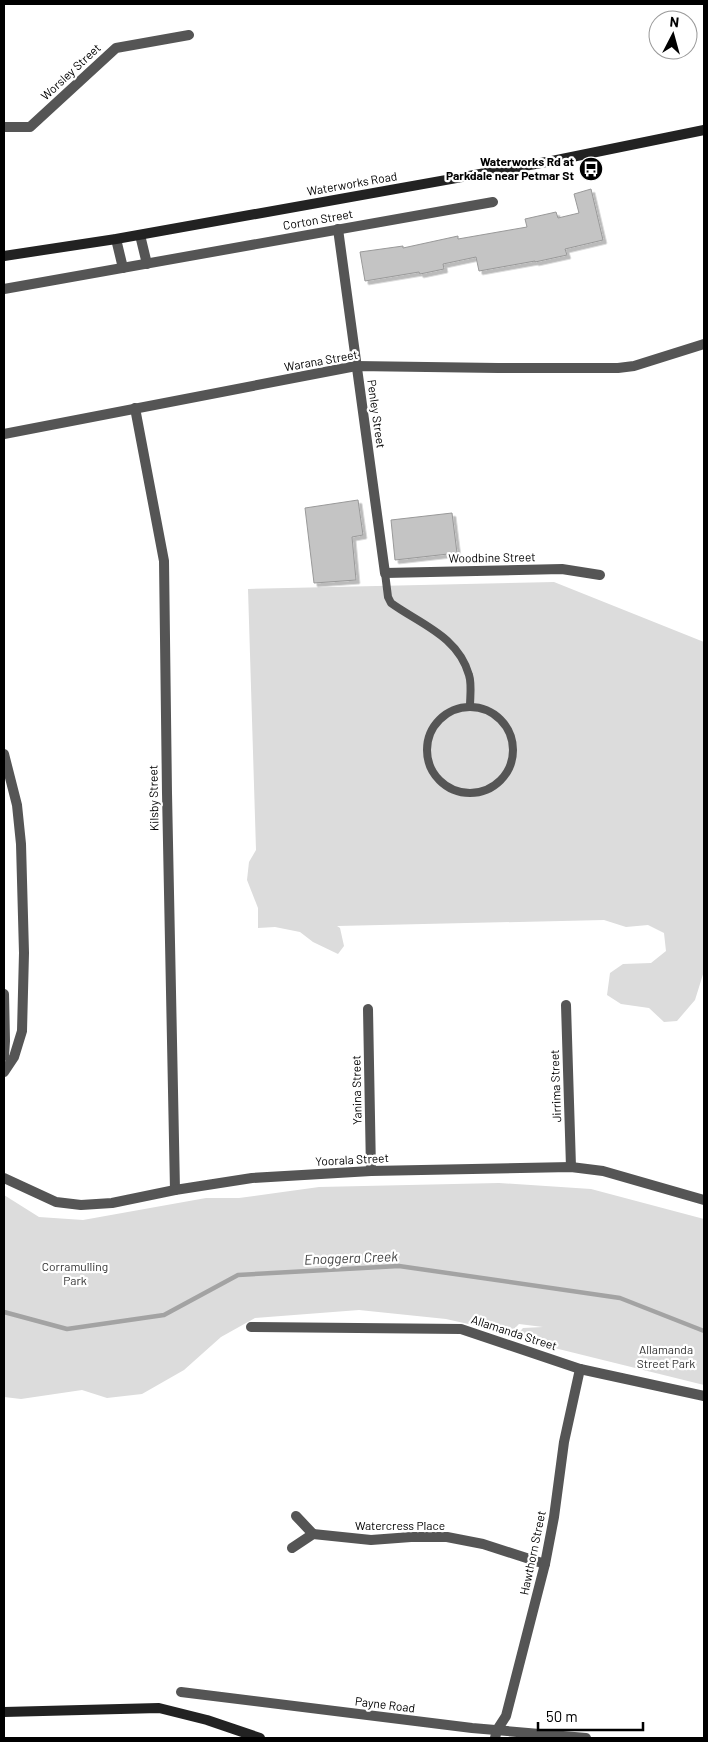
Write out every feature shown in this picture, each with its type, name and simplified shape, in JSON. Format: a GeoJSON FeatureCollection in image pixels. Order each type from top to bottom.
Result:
{"type":"FeatureCollection","features":[{"type":"Feature","properties":{"kind":"main road","name":"Waterworks Road"},"geometry":{"type":"LineString","coordinates":[[4,256],[140,235],[552,161],[704,130]]}},
{"type":"Feature","properties":{"kind":"main road"},"geometry":{"type":"LineString","coordinates":[[4,1712],[159,1708],[207,1720],[260,1738]]}},
{"type":"Feature","properties":{"kind":"street","name":"Worsley Street"},"geometry":{"type":"LineString","coordinates":[[4,127],[30,127],[116,48],[189,35]]}},
{"type":"Feature","properties":{"kind":"street","name":"Corton Street"},"geometry":{"type":"LineString","coordinates":[[4,289],[493,202]]}},
{"type":"Feature","properties":{"kind":"street","name":"Penley Street"},"geometry":{"type":"LineString","coordinates":[[338,229],[385,573]]}},
{"type":"Feature","properties":{"kind":"street"},"geometry":{"type":"LineString","coordinates":[[140,235],[147,264]]}},
{"type":"Feature","properties":{"kind":"street"},"geometry":{"type":"LineString","coordinates":[[116,239],[123,268]]}},
{"type":"Feature","properties":{"kind":"street","name":"Warana Street"},"geometry":{"type":"LineString","coordinates":[[4,434],[356,366],[618,368],[634,366],[704,344]]}},
{"type":"Feature","properties":{"kind":"street","name":"Kilsby Street"},"geometry":{"type":"LineString","coordinates":[[135,408],[164,561],[175,1190]]}},
{"type":"Feature","properties":{"kind":"street","name":"Woodbine Street"},"geometry":{"type":"LineString","coordinates":[[385,573],[562,569],[600,574]]}},
{"type":"Feature","properties":{"kind":"street"},"geometry":{"type":"LineString","coordinates":[[4,754],[18,814],[21,844],[24,953],[22,1031],[14,1057],[4,1072]]}},
{"type":"Feature","properties":{"kind":"street"},"geometry":{"type":"LineString","coordinates":[[4,994],[4,1056]]}},
{"type":"Feature","properties":{"kind":"street","name":"Jirrima Street"},"geometry":{"type":"LineString","coordinates":[[566,1005],[571,1167]]}},
{"type":"Feature","properties":{"kind":"street","name":"Yanina Street"},"geometry":{"type":"LineString","coordinates":[[368,1009],[371,1171]]}},
{"type":"Feature","properties":{"kind":"street","name":"Yoorala Street"},"geometry":{"type":"LineString","coordinates":[[4,1178],[56,1202],[81,1205],[112,1203],[175,1190],[252,1178],[371,1171],[571,1167],[603,1171],[704,1200]]}},
{"type":"Feature","properties":{"kind":"street","name":"Allamanda Street"},"geometry":{"type":"LineString","coordinates":[[251,1327],[461,1329],[580,1369],[704,1396]]}},
{"type":"Feature","properties":{"kind":"street","name":"Hawthorn Street"},"geometry":{"type":"LineString","coordinates":[[496,1734],[506,1716],[545,1564],[554,1516],[564,1442],[580,1369]]}},
{"type":"Feature","properties":{"kind":"street"},"geometry":{"type":"LineString","coordinates":[[292,1548],[313,1534],[296,1516]]}},
{"type":"Feature","properties":{"kind":"street","name":"Watercress Place"},"geometry":{"type":"LineString","coordinates":[[313,1534],[372,1540],[447,1537],[483,1544],[545,1564]]}},
{"type":"Feature","properties":{"kind":"street","name":"Payne Road"},"geometry":{"type":"LineString","coordinates":[[181,1692],[496,1734],[586,1738]]}},
{"type":"Feature","properties":{"kind":"lane"},"geometry":{"type":"LineString","coordinates":[[385,573],[388,596],[391,603],[437,632],[453,646],[463,660],[470,676],[470,706]]}},
{"type":"Feature","properties":{"kind":"lane"},"geometry":{"type":"LineString","coordinates":[[470,706],[485,709],[498,717],[508,728],[513,742],[513,757],[508,771],[499,782],[487,790],[472,794],[458,792],[445,786],[435,777],[428,764],[426,751],[428,737],[434,724],[444,714],[456,708],[470,706]]}},
{"type":"Feature","properties":{"kind":"green space"},"geometry":{"type":"Polygon","coordinates":[[[554,582],[704,642],[704,971],[695,1000],[677,1021],[664,1022],[649,1008],[621,1004],[607,995],[610,973],[623,964],[651,963],[666,951],[664,933],[648,925],[626,927],[604,920],[337,926],[340,928],[344,946],[338,954],[313,942],[300,932],[275,927],[258,928],[258,908],[247,880],[249,862],[256,850],[248,589],[554,582]]]}},
{"type":"Feature","properties":{"kind":"green space","name":"Corramulling Park"},"geometry":{"type":"Polygon","coordinates":[[[499,1183],[591,1189],[704,1219],[704,1385],[514,1338],[523,1328],[543,1327],[519,1324],[511,1332],[504,1332],[446,1319],[359,1310],[255,1318],[221,1337],[184,1370],[142,1394],[107,1398],[82,1390],[21,1399],[4,1397],[4,1195],[39,1217],[83,1220],[206,1198],[239,1198],[319,1187],[499,1183]]]}},
{"type":"Feature","properties":{"kind":"building"},"geometry":{"type":"Polygon","coordinates":[[[591,189],[603,240],[565,249],[567,255],[479,271],[476,257],[443,264],[444,269],[365,281],[360,252],[403,246],[403,248],[458,236],[458,239],[527,227],[525,219],[556,212],[558,218],[579,213],[574,194],[591,189]]]}},
{"type":"Feature","properties":{"kind":"building"},"geometry":{"type":"Polygon","coordinates":[[[358,500],[363,535],[352,537],[356,580],[314,583],[305,508],[358,500]]]}},
{"type":"Feature","properties":{"kind":"building"},"geometry":{"type":"Polygon","coordinates":[[[452,513],[457,553],[395,560],[391,520],[452,513]]]}},
{"type":"Feature","properties":{"kind":"waterway","name":"Enoggera Creek"},"geometry":{"type":"LineString","coordinates":[[4,1312],[67,1329],[164,1315],[238,1275],[399,1266],[620,1298],[704,1331]]}},
{"type":"Feature","properties":{"kind":"place","name":"Waterworks Rd at Parkdale near Petmar St"},"geometry":{"type":"Point","coordinates":[591,169]}},
{"type":"Feature","properties":{"kind":"park label","name":"Allamanda Street Park"},"geometry":{"type":"Point","coordinates":[666,1357]}}]}
